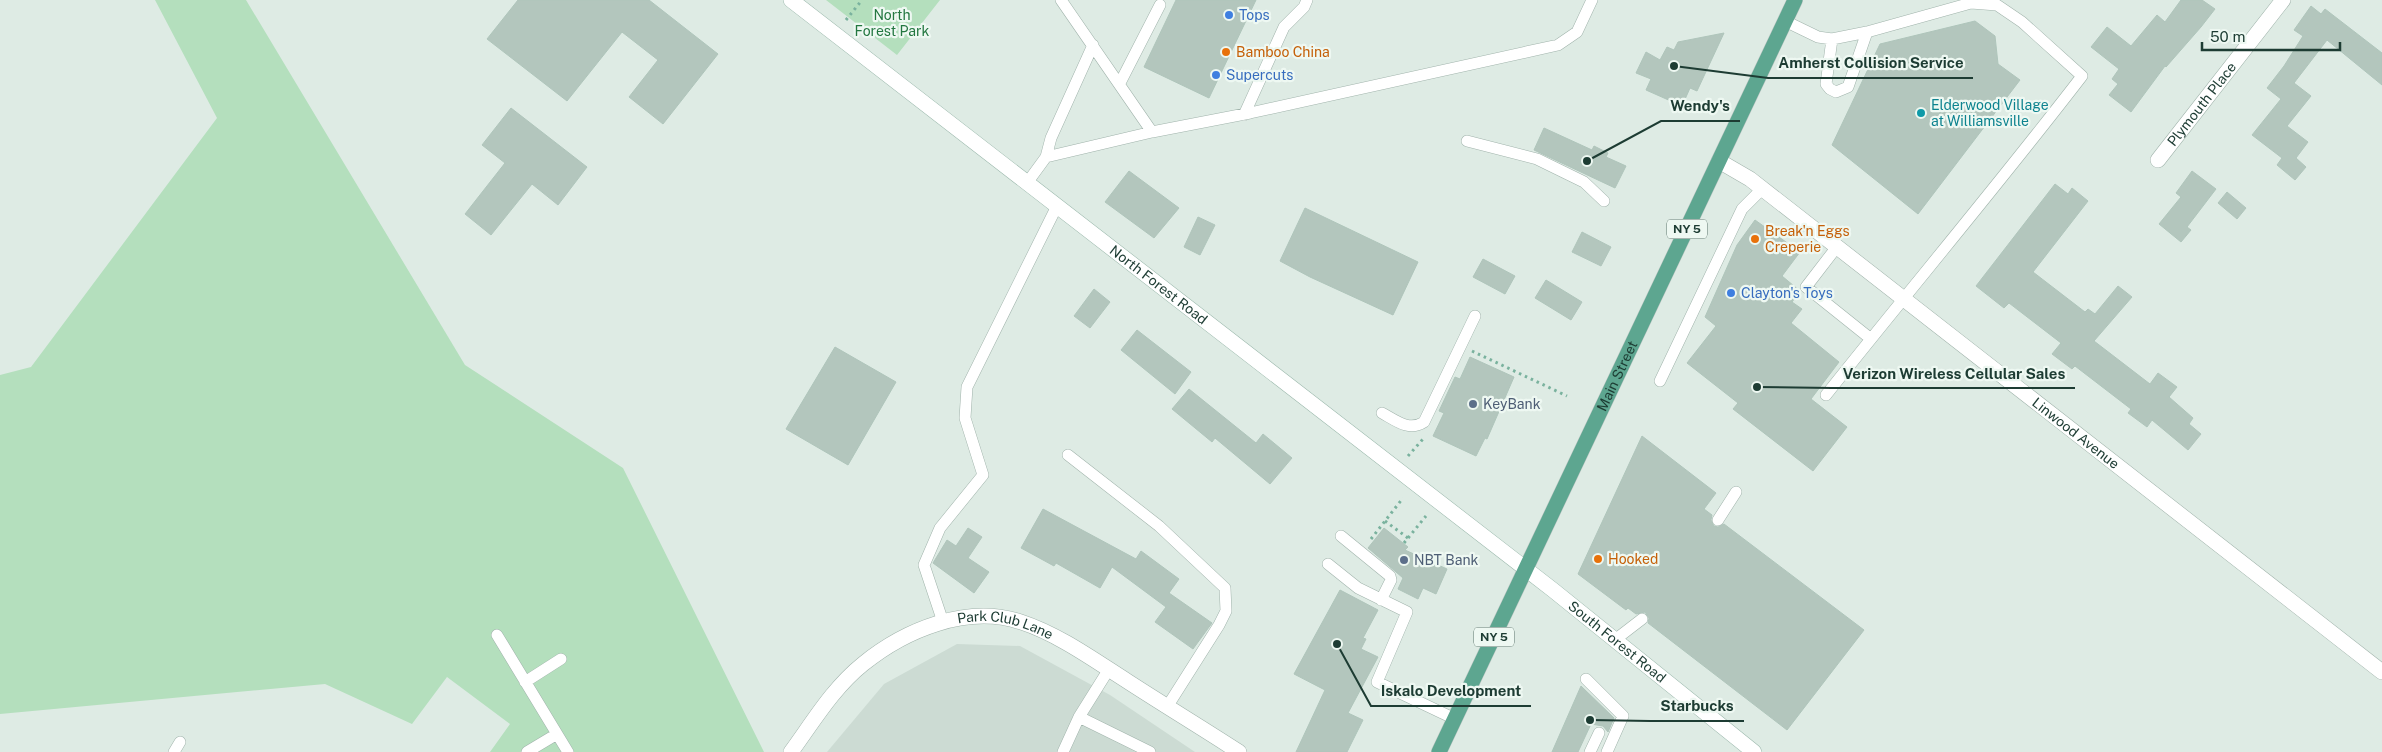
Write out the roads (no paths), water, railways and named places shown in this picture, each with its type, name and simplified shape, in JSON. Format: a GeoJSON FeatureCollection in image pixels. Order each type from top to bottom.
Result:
{"type":"FeatureCollection","features":[{"type":"Feature","properties":{"kind":"main road","name":"Main Street"},"geometry":{"type":"LineString","coordinates":[[1439,752],[1795,0]]}},
{"type":"Feature","properties":{"kind":"street","name":"North Forest Road"},"geometry":{"type":"LineString","coordinates":[[791,0],[1526,569]]}},
{"type":"Feature","properties":{"kind":"street","name":"Plymouth Place"},"geometry":{"type":"LineString","coordinates":[[2158,160],[2283,0]]}},
{"type":"Feature","properties":{"kind":"street","name":"Linwood Avenue"},"geometry":{"type":"LineString","coordinates":[[1719,161],[1762,189],[2382,672]]}},
{"type":"Feature","properties":{"kind":"street","name":"South Forest Road"},"geometry":{"type":"LineString","coordinates":[[1526,569],[1616,639],[1754,752]]}},
{"type":"Feature","properties":{"kind":"street","name":"Park Club Lane"},"geometry":{"type":"LineString","coordinates":[[791,752],[836,690],[862,665],[891,644],[916,631],[943,622],[970,617],[997,617],[1019,621],[1040,629],[1239,752]]}},
{"type":"Feature","properties":{"kind":"lane"},"geometry":{"type":"LineString","coordinates":[[1060,0],[1120,83],[1152,132]]}},
{"type":"Feature","properties":{"kind":"lane"},"geometry":{"type":"LineString","coordinates":[[1244,115],[1284,27],[1304,7],[1307,0]]}},
{"type":"Feature","properties":{"kind":"lane"},"geometry":{"type":"LineString","coordinates":[[1046,157],[1152,132],[1244,115],[1558,45],[1577,32],[1592,0]]}},
{"type":"Feature","properties":{"kind":"lane"},"geometry":{"type":"LineString","coordinates":[[1785,21],[1818,36],[1832,39],[1868,32],[1971,3],[1997,5],[2022,22],[2082,76],[2028,146],[1901,299],[1826,395]]}},
{"type":"Feature","properties":{"kind":"lane"},"geometry":{"type":"LineString","coordinates":[[1120,83],[1160,5]]}},
{"type":"Feature","properties":{"kind":"lane"},"geometry":{"type":"LineString","coordinates":[[1832,39],[1826,84],[1836,92],[1843,91],[1848,87],[1868,32]]}},
{"type":"Feature","properties":{"kind":"lane"},"geometry":{"type":"LineString","coordinates":[[1027,183],[1046,157],[1051,138],[1093,45]]}},
{"type":"Feature","properties":{"kind":"lane"},"geometry":{"type":"LineString","coordinates":[[1467,141],[1537,158],[1584,182],[1604,201]]}},
{"type":"Feature","properties":{"kind":"lane"},"geometry":{"type":"LineString","coordinates":[[1660,382],[1742,209],[1762,189]]}},
{"type":"Feature","properties":{"kind":"lane"},"geometry":{"type":"LineString","coordinates":[[943,622],[924,564],[940,528],[983,475],[964,418],[967,387],[1057,206]]}},
{"type":"Feature","properties":{"kind":"lane"},"geometry":{"type":"LineString","coordinates":[[1836,248],[1806,287],[1871,339]]}},
{"type":"Feature","properties":{"kind":"lane"},"geometry":{"type":"LineString","coordinates":[[1382,413],[1411,427],[1418,426],[1424,422],[1475,316]]}},
{"type":"Feature","properties":{"kind":"lane"},"geometry":{"type":"LineString","coordinates":[[1068,455],[1159,526],[1225,588],[1226,611],[1219,626],[1167,707]]}},
{"type":"Feature","properties":{"kind":"lane"},"geometry":{"type":"LineString","coordinates":[[1718,520],[1736,492]]}},
{"type":"Feature","properties":{"kind":"lane"},"geometry":{"type":"LineString","coordinates":[[1341,536],[1390,576],[1391,580],[1381,600]]}},
{"type":"Feature","properties":{"kind":"lane"},"geometry":{"type":"LineString","coordinates":[[1328,564],[1358,588],[1407,612],[1377,682],[1455,719]]}},
{"type":"Feature","properties":{"kind":"lane"},"geometry":{"type":"LineString","coordinates":[[1616,639],[1642,619]]}},
{"type":"Feature","properties":{"kind":"lane"},"geometry":{"type":"LineString","coordinates":[[497,635],[568,752]]}},
{"type":"Feature","properties":{"kind":"lane"},"geometry":{"type":"LineString","coordinates":[[525,682],[561,659]]}},
{"type":"Feature","properties":{"kind":"lane"},"geometry":{"type":"LineString","coordinates":[[1062,752],[1079,717],[1109,670]]}},
{"type":"Feature","properties":{"kind":"lane"},"geometry":{"type":"LineString","coordinates":[[1586,679],[1623,716],[1607,752]]}},
{"type":"Feature","properties":{"kind":"lane"},"geometry":{"type":"LineString","coordinates":[[1079,717],[1150,752]]}},
{"type":"Feature","properties":{"kind":"lane"},"geometry":{"type":"LineString","coordinates":[[1590,752],[1599,733]]}},
{"type":"Feature","properties":{"kind":"lane"},"geometry":{"type":"LineString","coordinates":[[527,752],[557,734]]}},
{"type":"Feature","properties":{"kind":"place","name":"Tops"},"geometry":{"type":"Point","coordinates":[1229,15]}},
{"type":"Feature","properties":{"kind":"place","name":"Bamboo China"},"geometry":{"type":"Point","coordinates":[1226,52]}},
{"type":"Feature","properties":{"kind":"place","name":"Amherst Collision Service"},"geometry":{"type":"Point","coordinates":[1674,66]}},
{"type":"Feature","properties":{"kind":"place","name":"Supercuts"},"geometry":{"type":"Point","coordinates":[1216,75]}},
{"type":"Feature","properties":{"kind":"place","name":"Elderwood Village at Williamsville"},"geometry":{"type":"Point","coordinates":[1921,113]}},
{"type":"Feature","properties":{"kind":"place","name":"Wendy's"},"geometry":{"type":"Point","coordinates":[1587,161]}},
{"type":"Feature","properties":{"kind":"place","name":"Break'n Eggs Creperie"},"geometry":{"type":"Point","coordinates":[1755,239]}},
{"type":"Feature","properties":{"kind":"place","name":"Clayton's Toys"},"geometry":{"type":"Point","coordinates":[1731,293]}},
{"type":"Feature","properties":{"kind":"place","name":"Verizon Wireless Cellular Sales"},"geometry":{"type":"Point","coordinates":[1757,387]}},
{"type":"Feature","properties":{"kind":"place","name":"KeyBank"},"geometry":{"type":"Point","coordinates":[1473,404]}},
{"type":"Feature","properties":{"kind":"place","name":"Hooked"},"geometry":{"type":"Point","coordinates":[1598,559]}},
{"type":"Feature","properties":{"kind":"place","name":"NBT Bank"},"geometry":{"type":"Point","coordinates":[1404,560]}},
{"type":"Feature","properties":{"kind":"place","name":"Iskalo Development"},"geometry":{"type":"Point","coordinates":[1337,644]}},
{"type":"Feature","properties":{"kind":"place","name":"Starbucks"},"geometry":{"type":"Point","coordinates":[1590,720]}},
{"type":"Feature","properties":{"kind":"park label","name":"North Forest Park"},"geometry":{"type":"Point","coordinates":[892,24]}}]}
